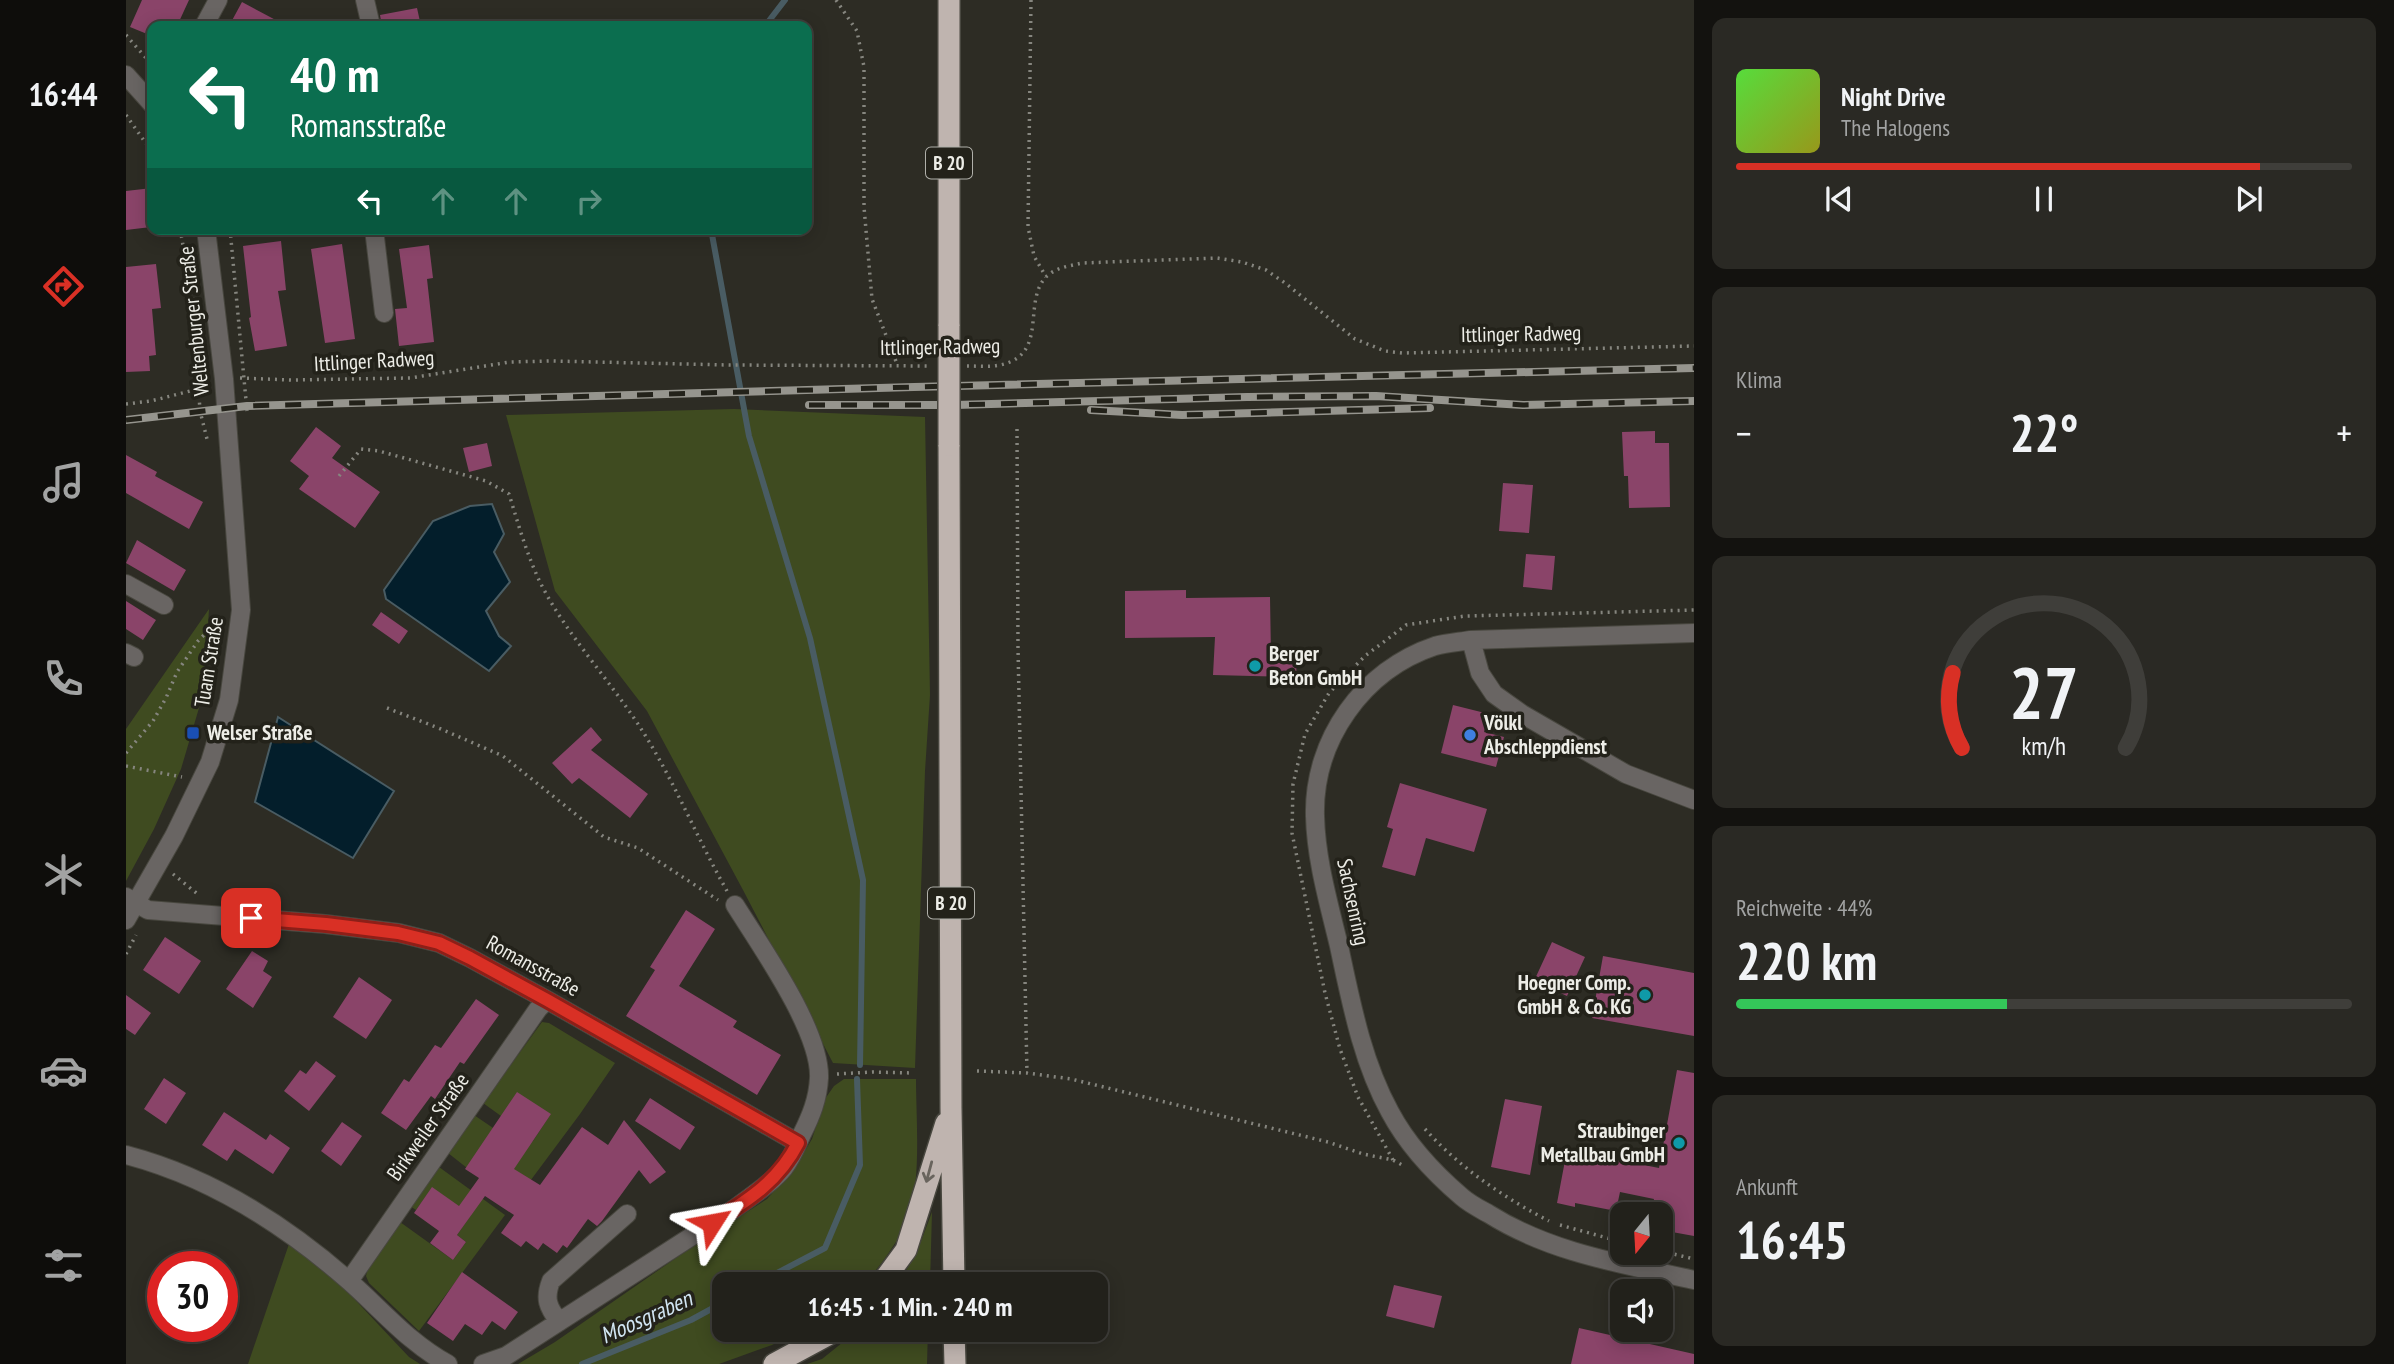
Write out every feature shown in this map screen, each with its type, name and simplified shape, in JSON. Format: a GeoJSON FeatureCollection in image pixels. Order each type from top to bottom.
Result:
{"type":"FeatureCollection","features":[{"type":"Feature","properties":{"kind":"highway","name":"B 20"},"geometry":{"type":"LineString","coordinates":[[949,0],[951,1108],[954,1272]]}},
{"type":"Feature","properties":{"kind":"highway"},"geometry":{"type":"LineString","coordinates":[[890,1272],[906,1250],[931,1163],[951,1108]]}},
{"type":"Feature","properties":{"kind":"highway"},"geometry":{"type":"LineString","coordinates":[[774,1364],[815,1342]]}},
{"type":"Feature","properties":{"kind":"highway"},"geometry":{"type":"LineString","coordinates":[[954,1342],[955,1364]]}},
{"type":"Feature","properties":{"kind":"street"},"geometry":{"type":"LineString","coordinates":[[207,21],[218,0]]}},
{"type":"Feature","properties":{"kind":"street"},"geometry":{"type":"LineString","coordinates":[[365,0],[370,21]]}},
{"type":"Feature","properties":{"kind":"street"},"geometry":{"type":"LineString","coordinates":[[126,75],[147,98]]}},
{"type":"Feature","properties":{"kind":"street","name":"Weltenburger Straße"},"geometry":{"type":"LineString","coordinates":[[207,235],[226,408]]}},
{"type":"Feature","properties":{"kind":"street"},"geometry":{"type":"LineString","coordinates":[[375,235],[384,313]]}},
{"type":"Feature","properties":{"kind":"street","name":"Tuam Straße"},"geometry":{"type":"LineString","coordinates":[[126,920],[130,900],[174,836],[192,802],[210,762],[229,700],[241,610],[226,408]]}},
{"type":"Feature","properties":{"kind":"street"},"geometry":{"type":"LineString","coordinates":[[126,584],[163,605]]}},
{"type":"Feature","properties":{"kind":"street","name":"Sachsenring"},"geometry":{"type":"LineString","coordinates":[[1694,633],[1471,640],[1435,646],[1424,651],[1392,667],[1362,692],[1340,722],[1324,755],[1316,788],[1315,817],[1321,869],[1368,1062],[1391,1113],[1422,1157],[1463,1198],[1511,1228],[1569,1252],[1694,1280]]}},
{"type":"Feature","properties":{"kind":"street"},"geometry":{"type":"LineString","coordinates":[[1471,640],[1480,673],[1494,694],[1512,707],[1626,774],[1694,800]]}},
{"type":"Feature","properties":{"kind":"street","name":"Romansstraße"},"geometry":{"type":"LineString","coordinates":[[130,900],[148,910],[326,924],[398,933],[439,943],[547,1000],[798,1143]]}},
{"type":"Feature","properties":{"kind":"street"},"geometry":{"type":"LineString","coordinates":[[483,1364],[506,1356],[734,1209],[785,1168],[816,1102],[820,1075],[800,1010],[737,910]]}},
{"type":"Feature","properties":{"kind":"street","name":"Birkweiler Straße"},"geometry":{"type":"LineString","coordinates":[[349,1281],[538,1009],[547,1000]]}},
{"type":"Feature","properties":{"kind":"street"},"geometry":{"type":"LineString","coordinates":[[126,1155],[161,1164],[209,1185],[281,1226],[349,1281],[416,1344],[448,1364]]}},
{"type":"Feature","properties":{"kind":"street"},"geometry":{"type":"LineString","coordinates":[[559,1322],[549,1309],[545,1296],[551,1281],[628,1214]]}},
{"type":"Feature","properties":{"kind":"path"},"geometry":{"type":"LineString","coordinates":[[836,0],[857,32],[864,67],[864,207],[872,299],[897,365]]}},
{"type":"Feature","properties":{"kind":"path"},"geometry":{"type":"LineString","coordinates":[[1031,0],[1028,227],[1034,256],[1046,277]]}},
{"type":"Feature","properties":{"kind":"path"},"geometry":{"type":"LineString","coordinates":[[126,35],[147,59]]}},
{"type":"Feature","properties":{"kind":"path"},"geometry":{"type":"LineString","coordinates":[[126,115],[147,145]]}},
{"type":"Feature","properties":{"kind":"path"},"geometry":{"type":"LineString","coordinates":[[181,235],[193,299],[203,429],[213,455]]}},
{"type":"Feature","properties":{"kind":"path","name":"Ittlinger Radweg"},"geometry":{"type":"LineString","coordinates":[[966,366],[1011,362],[1023,353],[1031,341],[1038,289],[1046,277],[1062,267],[1082,263],[1217,258],[1242,262],[1265,270],[1355,340],[1385,351],[1402,353],[1694,346]]}},
{"type":"Feature","properties":{"kind":"path","name":"Ittlinger Radweg"},"geometry":{"type":"LineString","coordinates":[[224,379],[410,378],[510,362],[551,361],[939,366]]}},
{"type":"Feature","properties":{"kind":"path"},"geometry":{"type":"LineString","coordinates":[[126,404],[198,390],[224,379]]}},
{"type":"Feature","properties":{"kind":"path"},"geometry":{"type":"LineString","coordinates":[[1017,429],[1018,648],[1027,1073]]}},
{"type":"Feature","properties":{"kind":"path"},"geometry":{"type":"LineString","coordinates":[[339,476],[361,449],[379,451],[486,481],[509,494],[540,580],[579,642],[644,733],[675,786],[699,841],[737,910]]}},
{"type":"Feature","properties":{"kind":"path"},"geometry":{"type":"LineString","coordinates":[[1393,1160],[1358,1097],[1340,1049],[1322,980],[1292,833],[1293,784],[1305,734],[1329,693],[1365,656],[1406,625],[1465,616],[1694,610]]}},
{"type":"Feature","properties":{"kind":"path"},"geometry":{"type":"LineString","coordinates":[[126,753],[153,721],[177,671],[198,641],[227,613],[225,626]]}},
{"type":"Feature","properties":{"kind":"path"},"geometry":{"type":"LineString","coordinates":[[387,708],[503,756],[604,837],[638,848],[737,910]]}},
{"type":"Feature","properties":{"kind":"path"},"geometry":{"type":"LineString","coordinates":[[126,766],[182,777],[186,766]]}},
{"type":"Feature","properties":{"kind":"path"},"geometry":{"type":"LineString","coordinates":[[977,1071],[1027,1073],[1071,1079],[1328,1142],[1363,1154],[1393,1160],[1411,1170]]}},
{"type":"Feature","properties":{"kind":"path"},"geometry":{"type":"LineString","coordinates":[[820,1075],[912,1073]]}},
{"type":"Feature","properties":{"kind":"path"},"geometry":{"type":"LineString","coordinates":[[1422,1126],[1448,1154],[1507,1199],[1549,1221],[1610,1239]]}},
{"type":"Feature","properties":{"kind":"path"},"geometry":{"type":"LineString","coordinates":[[1673,1254],[1694,1259]]}},
{"type":"Feature","properties":{"kind":"green space"},"geometry":{"type":"Polygon","coordinates":[[[734,409],[925,417],[930,695],[915,1068],[833,1063],[647,711],[555,591],[506,415],[734,409]]]}},
{"type":"Feature","properties":{"kind":"green space"},"geometry":{"type":"Polygon","coordinates":[[[209,609],[204,691],[181,769],[154,829],[126,881],[126,729],[209,609]]]}},
{"type":"Feature","properties":{"kind":"green space"},"geometry":{"type":"Polygon","coordinates":[[[542,1022],[549,1023],[615,1063],[513,1204],[448,1153],[474,1115],[524,1149],[533,1141],[550,1115],[501,1116],[483,1103],[542,1022]]]}},
{"type":"Feature","properties":{"kind":"green space"},"geometry":{"type":"Polygon","coordinates":[[[844,1079],[916,1079],[917,1151],[912,1206],[893,1246],[874,1272],[712,1272],[712,1342],[778,1342],[719,1364],[518,1364],[767,1199],[794,1169],[812,1139],[825,1099],[834,1086],[844,1079]]]}},
{"type":"Feature","properties":{"kind":"green space"},"geometry":{"type":"Polygon","coordinates":[[[439,1167],[505,1215],[419,1331],[369,1283],[366,1276],[368,1268],[400,1222],[453,1260],[466,1242],[457,1235],[471,1215],[432,1188],[416,1210],[410,1206],[439,1167]]]}},
{"type":"Feature","properties":{"kind":"green space"},"geometry":{"type":"Polygon","coordinates":[[[932,1212],[930,1272],[905,1272],[932,1212]]]}},
{"type":"Feature","properties":{"kind":"green space"},"geometry":{"type":"Polygon","coordinates":[[[289,1244],[344,1288],[409,1357],[420,1364],[248,1364],[289,1244]]]}},
{"type":"Feature","properties":{"kind":"green space"},"geometry":{"type":"Polygon","coordinates":[[[843,1342],[928,1342],[927,1364],[807,1364],[822,1359],[843,1342]]]}},
{"type":"Feature","properties":{"kind":"water"},"geometry":{"type":"Polygon","coordinates":[[[492,504],[504,534],[494,552],[510,582],[486,611],[499,636],[511,646],[489,671],[386,599],[384,590],[433,521],[470,506],[492,504]]]}},
{"type":"Feature","properties":{"kind":"water"},"geometry":{"type":"Polygon","coordinates":[[[278,717],[394,791],[353,858],[255,802],[278,717]]]}},
{"type":"Feature","properties":{"kind":"building"},"geometry":{"type":"Polygon","coordinates":[[[142,0],[189,0],[179,21],[147,21],[147,34],[130,27],[142,0]]]}},
{"type":"Feature","properties":{"kind":"building"},"geometry":{"type":"Polygon","coordinates":[[[242,2],[278,21],[232,21],[242,2]]]}},
{"type":"Feature","properties":{"kind":"building"},"geometry":{"type":"Polygon","coordinates":[[[417,8],[420,21],[381,21],[380,15],[417,8]]]}},
{"type":"Feature","properties":{"kind":"building"},"geometry":{"type":"Polygon","coordinates":[[[147,189],[147,227],[126,230],[126,191],[147,189]]]}},
{"type":"Feature","properties":{"kind":"building"},"geometry":{"type":"Polygon","coordinates":[[[281,241],[286,290],[278,291],[287,346],[255,351],[249,318],[243,246],[281,241]]]}},
{"type":"Feature","properties":{"kind":"building"},"geometry":{"type":"Polygon","coordinates":[[[342,244],[355,339],[325,343],[311,249],[342,244]]]}},
{"type":"Feature","properties":{"kind":"building"},"geometry":{"type":"Polygon","coordinates":[[[429,245],[433,278],[427,279],[434,342],[399,346],[395,309],[407,308],[399,249],[429,245]]]}},
{"type":"Feature","properties":{"kind":"building"},"geometry":{"type":"Polygon","coordinates":[[[156,264],[161,308],[152,309],[156,355],[149,356],[150,371],[126,372],[126,267],[156,264]]]}},
{"type":"Feature","properties":{"kind":"building"},"geometry":{"type":"Polygon","coordinates":[[[316,427],[341,446],[332,458],[380,492],[355,528],[299,489],[309,476],[290,461],[316,427]]]}},
{"type":"Feature","properties":{"kind":"building"},"geometry":{"type":"Polygon","coordinates":[[[1655,431],[1655,443],[1669,443],[1670,507],[1629,508],[1622,432],[1655,431]]]}},
{"type":"Feature","properties":{"kind":"building"},"geometry":{"type":"Polygon","coordinates":[[[487,443],[492,466],[469,472],[463,448],[487,443]]]}},
{"type":"Feature","properties":{"kind":"building"},"geometry":{"type":"Polygon","coordinates":[[[126,455],[157,472],[155,476],[203,502],[189,529],[126,493],[126,455]]]}},
{"type":"Feature","properties":{"kind":"building"},"geometry":{"type":"Polygon","coordinates":[[[1503,483],[1533,485],[1529,533],[1499,531],[1503,483]]]}},
{"type":"Feature","properties":{"kind":"building"},"geometry":{"type":"Polygon","coordinates":[[[137,540],[186,570],[174,591],[126,563],[137,540]]]}},
{"type":"Feature","properties":{"kind":"building"},"geometry":{"type":"Polygon","coordinates":[[[1526,554],[1555,556],[1552,590],[1523,587],[1526,554]]]}},
{"type":"Feature","properties":{"kind":"building"},"geometry":{"type":"Polygon","coordinates":[[[1186,590],[1186,598],[1270,597],[1271,656],[1297,657],[1296,677],[1213,675],[1215,637],[1125,638],[1125,591],[1186,590]]]}},
{"type":"Feature","properties":{"kind":"building"},"geometry":{"type":"Polygon","coordinates":[[[126,601],[156,620],[143,640],[126,629],[126,601]]]}},
{"type":"Feature","properties":{"kind":"building"},"geometry":{"type":"Polygon","coordinates":[[[381,612],[408,631],[399,644],[372,625],[381,612]]]}},
{"type":"Feature","properties":{"kind":"building","name":"Völkl Abschleppdienst"},"geometry":{"type":"Polygon","coordinates":[[[1453,705],[1489,714],[1484,732],[1504,737],[1496,767],[1441,753],[1453,705]]]}},
{"type":"Feature","properties":{"kind":"building"},"geometry":{"type":"Polygon","coordinates":[[[591,727],[602,740],[591,750],[648,794],[630,818],[579,778],[572,784],[552,763],[591,727]]]}},
{"type":"Feature","properties":{"kind":"building"},"geometry":{"type":"Polygon","coordinates":[[[1400,783],[1487,809],[1474,852],[1426,838],[1415,876],[1382,867],[1393,829],[1387,827],[1400,783]]]}},
{"type":"Feature","properties":{"kind":"building"},"geometry":{"type":"Polygon","coordinates":[[[686,910],[715,929],[679,986],[737,1021],[733,1027],[781,1055],[757,1095],[626,1016],[655,970],[650,967],[686,910]]]}},
{"type":"Feature","properties":{"kind":"building"},"geometry":{"type":"Polygon","coordinates":[[[165,937],[201,961],[179,994],[143,970],[165,937]]]}},
{"type":"Feature","properties":{"kind":"building"},"geometry":{"type":"Polygon","coordinates":[[[1552,942],[1585,957],[1567,996],[1534,981],[1552,942]]]}},
{"type":"Feature","properties":{"kind":"building"},"geometry":{"type":"Polygon","coordinates":[[[252,951],[268,961],[263,971],[272,977],[253,1008],[226,989],[252,951]]]}},
{"type":"Feature","properties":{"kind":"building","name":"Hoegner Comp. GmbH & Co. KG"},"geometry":{"type":"Polygon","coordinates":[[[1603,956],[1694,973],[1694,1036],[1592,1018],[1603,956]]]}},
{"type":"Feature","properties":{"kind":"building"},"geometry":{"type":"Polygon","coordinates":[[[359,977],[392,1000],[366,1039],[333,1017],[359,977]]]}},
{"type":"Feature","properties":{"kind":"building"},"geometry":{"type":"Polygon","coordinates":[[[126,995],[151,1013],[135,1035],[126,1029],[126,995]]]}},
{"type":"Feature","properties":{"kind":"building"},"geometry":{"type":"Polygon","coordinates":[[[476,999],[499,1015],[464,1064],[460,1062],[435,1099],[431,1096],[406,1130],[381,1113],[404,1079],[409,1082],[435,1045],[441,1048],[476,999]]]}},
{"type":"Feature","properties":{"kind":"building"},"geometry":{"type":"Polygon","coordinates":[[[316,1061],[336,1076],[309,1111],[284,1091],[300,1070],[306,1074],[316,1061]]]}},
{"type":"Feature","properties":{"kind":"building"},"geometry":{"type":"Polygon","coordinates":[[[1677,1070],[1694,1073],[1694,1236],[1673,1232],[1673,1202],[1653,1202],[1654,1199],[1620,1192],[1618,1202],[1610,1202],[1610,1210],[1575,1203],[1575,1207],[1557,1203],[1567,1150],[1659,1168],[1677,1070]]]}},
{"type":"Feature","properties":{"kind":"building"},"geometry":{"type":"Polygon","coordinates":[[[164,1078],[186,1093],[166,1124],[144,1109],[164,1078]]]}},
{"type":"Feature","properties":{"kind":"building"},"geometry":{"type":"Polygon","coordinates":[[[517,1092],[551,1114],[514,1169],[540,1185],[582,1127],[608,1145],[624,1120],[666,1172],[650,1184],[639,1170],[602,1221],[597,1226],[588,1219],[567,1248],[563,1245],[557,1253],[543,1243],[538,1250],[526,1241],[521,1247],[501,1233],[514,1215],[485,1196],[457,1235],[466,1242],[453,1260],[430,1243],[439,1231],[414,1213],[432,1187],[459,1206],[479,1178],[465,1169],[517,1092]]]}},
{"type":"Feature","properties":{"kind":"building"},"geometry":{"type":"Polygon","coordinates":[[[650,1098],[695,1127],[680,1150],[635,1121],[650,1098]]]}},
{"type":"Feature","properties":{"kind":"building"},"geometry":{"type":"Polygon","coordinates":[[[1505,1099],[1542,1106],[1530,1175],[1491,1167],[1505,1099]]]}},
{"type":"Feature","properties":{"kind":"building"},"geometry":{"type":"Polygon","coordinates":[[[224,1112],[266,1140],[270,1134],[290,1148],[273,1174],[235,1149],[227,1161],[202,1145],[224,1112]]]}},
{"type":"Feature","properties":{"kind":"building"},"geometry":{"type":"Polygon","coordinates":[[[342,1122],[362,1136],[341,1166],[321,1151],[342,1122]]]}},
{"type":"Feature","properties":{"kind":"building"},"geometry":{"type":"Polygon","coordinates":[[[462,1272],[518,1312],[505,1330],[492,1321],[482,1335],[465,1324],[453,1341],[427,1323],[462,1272]]]}},
{"type":"Feature","properties":{"kind":"building"},"geometry":{"type":"Polygon","coordinates":[[[1394,1285],[1442,1296],[1434,1328],[1386,1316],[1394,1285]]]}},
{"type":"Feature","properties":{"kind":"building"},"geometry":{"type":"Polygon","coordinates":[[[1579,1328],[1610,1335],[1610,1342],[1641,1342],[1694,1354],[1694,1364],[1571,1364],[1579,1328]]]}},
{"type":"Feature","properties":{"kind":"waterway"},"geometry":{"type":"LineString","coordinates":[[769,21],[785,0]]}},
{"type":"Feature","properties":{"kind":"waterway"},"geometry":{"type":"LineString","coordinates":[[712,235],[749,436],[810,638],[863,880],[860,1065]]}},
{"type":"Feature","properties":{"kind":"waterway","name":"Moosgraben"},"geometry":{"type":"LineString","coordinates":[[779,1272],[825,1248],[860,1165],[857,1079]]}},
{"type":"Feature","properties":{"kind":"waterway","name":"Moosgraben"},"geometry":{"type":"LineString","coordinates":[[582,1364],[691,1320],[712,1309]]}},
{"type":"Feature","properties":{"kind":"railway"},"geometry":{"type":"LineString","coordinates":[[126,420],[247,406],[1694,368]]}},
{"type":"Feature","properties":{"kind":"railway"},"geometry":{"type":"LineString","coordinates":[[809,405],[955,405],[1376,396],[1523,405],[1694,401]]}},
{"type":"Feature","properties":{"kind":"railway"},"geometry":{"type":"LineString","coordinates":[[1091,410],[1182,415],[1430,408]]}},
{"type":"Feature","properties":{"kind":"place","name":"Berger Beton GmbH"},"geometry":{"type":"Point","coordinates":[1255,666]}},
{"type":"Feature","properties":{"kind":"place","name":"Welser Straße"},"geometry":{"type":"Point","coordinates":[193,733]}},
{"type":"Feature","properties":{"kind":"place","name":"Völkl Abschleppdienst"},"geometry":{"type":"Point","coordinates":[1470,735]}},
{"type":"Feature","properties":{"kind":"place","name":"Hoegner Comp. GmbH & Co. KG"},"geometry":{"type":"Point","coordinates":[1645,995]}},
{"type":"Feature","properties":{"kind":"place","name":"Straubinger Metallbau GmbH"},"geometry":{"type":"Point","coordinates":[1679,1143]}},
{"type":"Feature","properties":{"kind":"route"},"geometry":{"type":"LineString","coordinates":[[251,918],[398,933],[439,943],[547,1000],[798,1143],[785,1168],[765,1186],[712,1223]]}}]}
